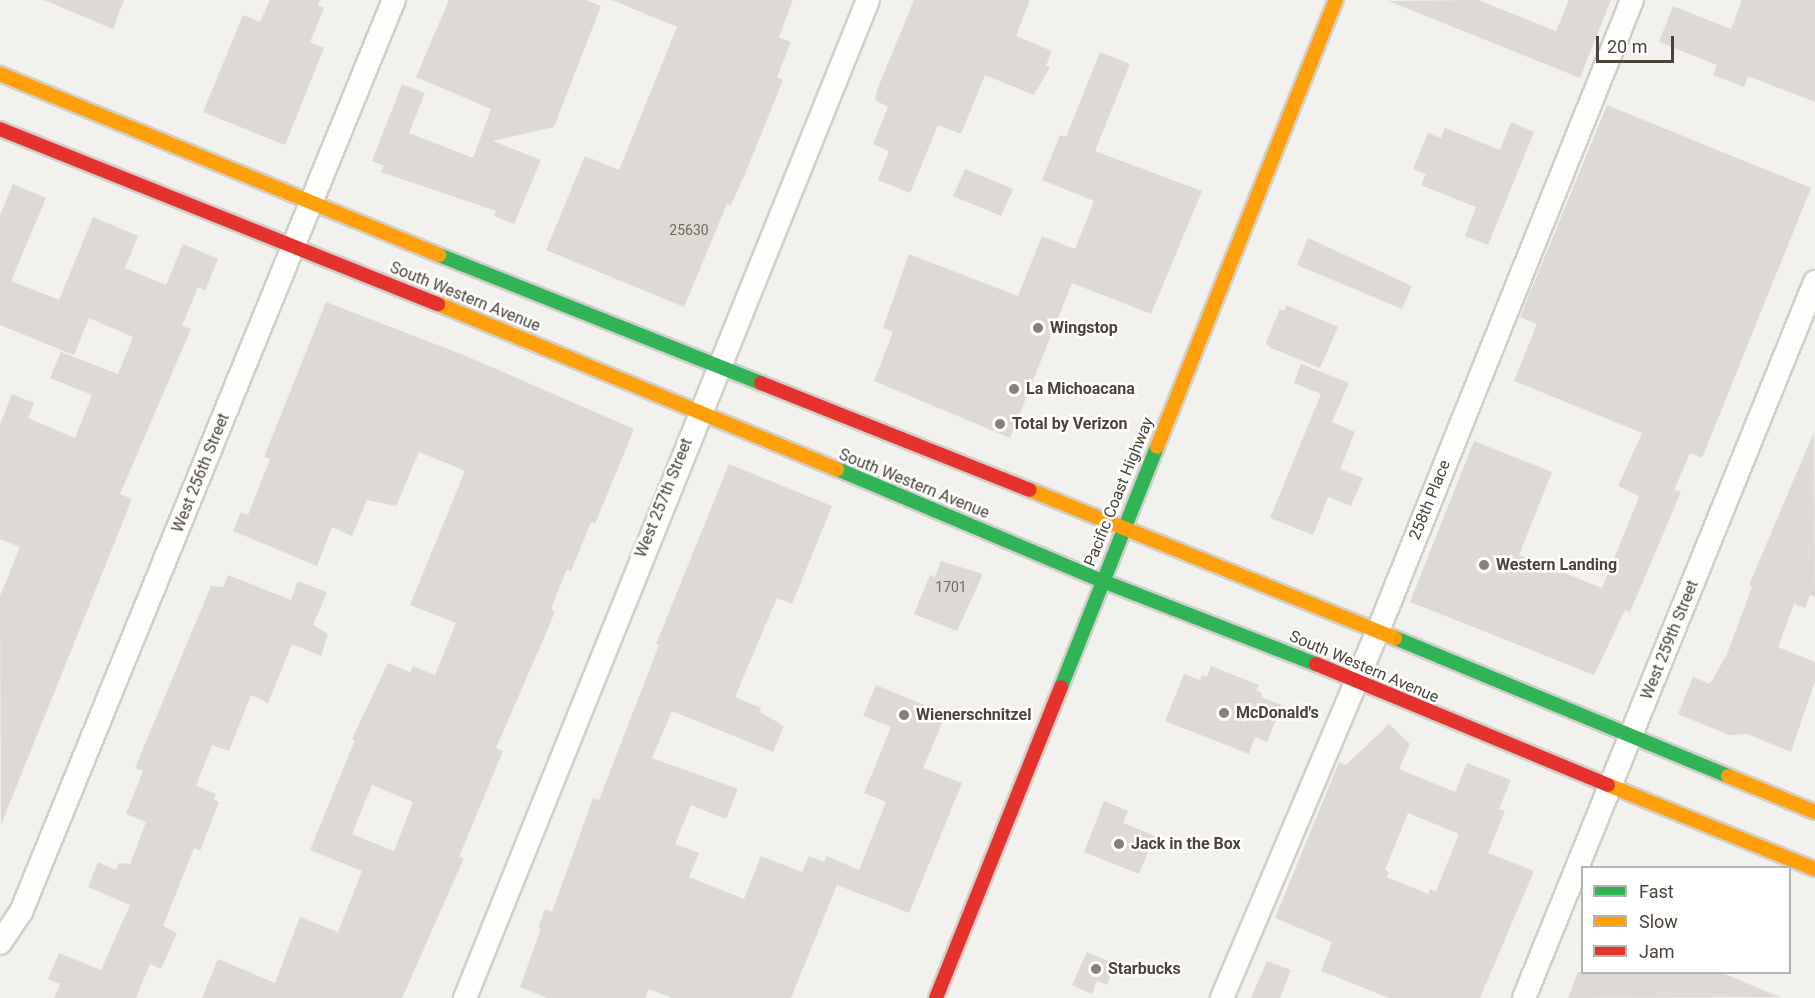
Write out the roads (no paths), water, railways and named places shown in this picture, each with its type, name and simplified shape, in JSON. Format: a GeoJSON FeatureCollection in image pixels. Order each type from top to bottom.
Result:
{"type":"FeatureCollection","features":[{"type":"Feature","properties":{"kind":"main road","name":"Pacific Coast Highway"},"geometry":{"type":"LineString","coordinates":[[936,998],[1100,580],[1336,0]]}},
{"type":"Feature","properties":{"kind":"main road","name":"South Western Avenue"},"geometry":{"type":"LineString","coordinates":[[0,74],[718,368],[1378,631],[1815,812]]}},
{"type":"Feature","properties":{"kind":"main road","name":"South Western Avenue"},"geometry":{"type":"LineString","coordinates":[[0,129],[294,245],[1100,580],[1355,679],[1460,726],[1611,784],[1815,868]]}},
{"type":"Feature","properties":{"kind":"street","name":"West 256th Street"},"geometry":{"type":"LineString","coordinates":[[0,943],[21,912],[394,0]]}},
{"type":"Feature","properties":{"kind":"street","name":"West 257th Street"},"geometry":{"type":"LineString","coordinates":[[465,998],[699,412],[868,0]]}},
{"type":"Feature","properties":{"kind":"street","name":"258th Place"},"geometry":{"type":"LineString","coordinates":[[1222,998],[1355,679],[1378,631],[1632,0]]}},
{"type":"Feature","properties":{"kind":"street","name":"West 259th Street"},"geometry":{"type":"LineString","coordinates":[[1524,998],[1815,282]]}},
{"type":"Feature","properties":{"kind":"place","name":"Wingstop"},"geometry":{"type":"Point","coordinates":[1038,328]}},
{"type":"Feature","properties":{"kind":"place","name":"La Michoacana"},"geometry":{"type":"Point","coordinates":[1014,389]}},
{"type":"Feature","properties":{"kind":"place","name":"Total by Verizon"},"geometry":{"type":"Point","coordinates":[1000,424]}},
{"type":"Feature","properties":{"kind":"place","name":"Western Landing"},"geometry":{"type":"Point","coordinates":[1484,565]}},
{"type":"Feature","properties":{"kind":"place","name":"McDonald's"},"geometry":{"type":"Point","coordinates":[1224,713]}},
{"type":"Feature","properties":{"kind":"place","name":"Wienerschnitzel"},"geometry":{"type":"Point","coordinates":[904,715]}},
{"type":"Feature","properties":{"kind":"place","name":"Jack in the Box"},"geometry":{"type":"Point","coordinates":[1119,844]}},
{"type":"Feature","properties":{"kind":"place","name":"Starbucks"},"geometry":{"type":"Point","coordinates":[1096,969]}}]}
